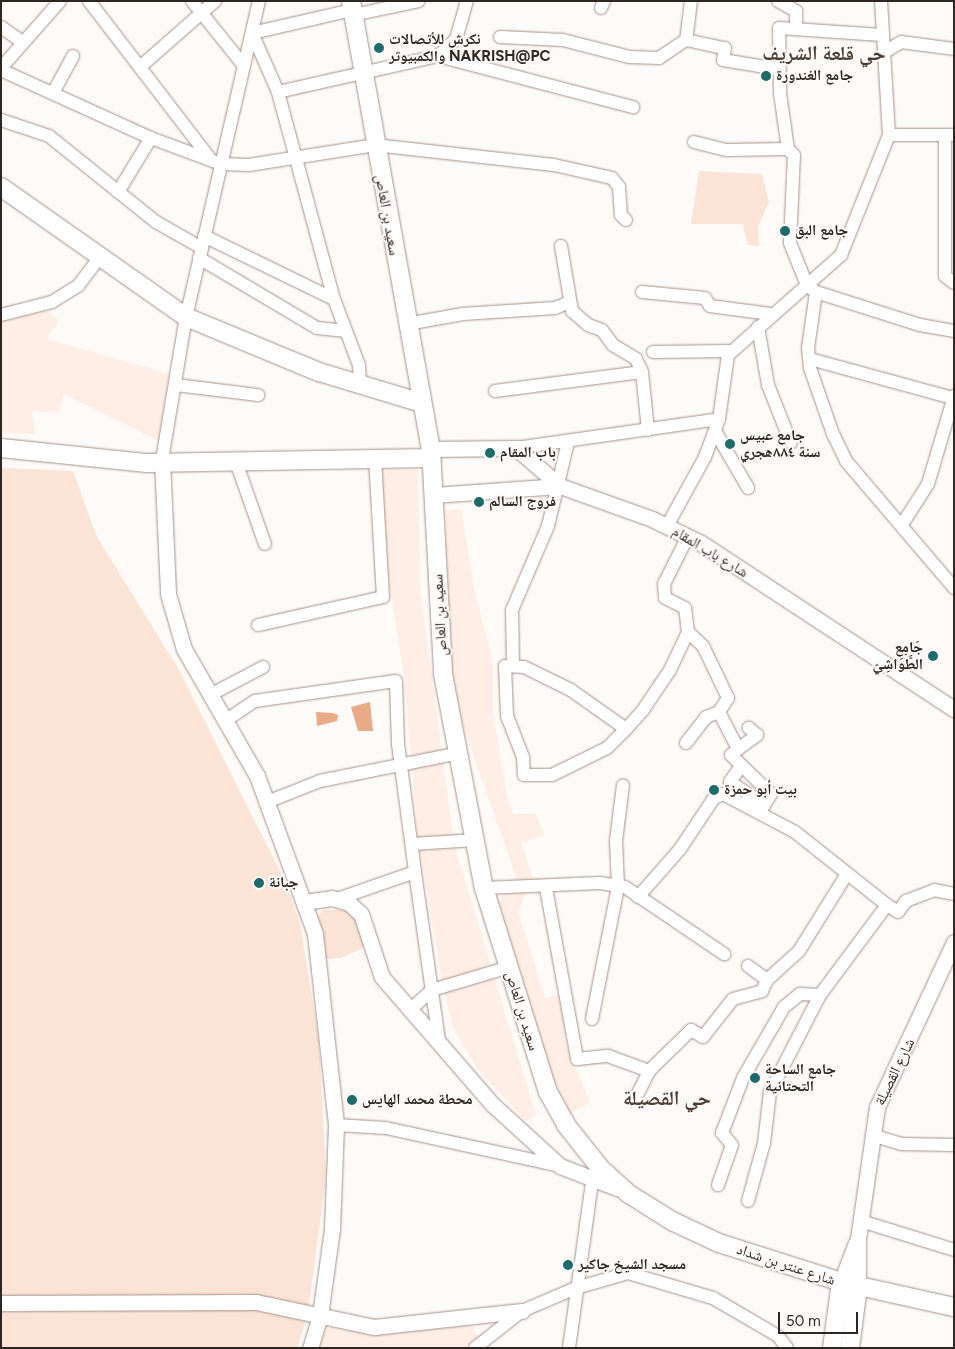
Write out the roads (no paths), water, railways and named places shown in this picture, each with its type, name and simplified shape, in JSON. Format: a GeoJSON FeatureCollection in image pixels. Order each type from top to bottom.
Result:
{"type":"FeatureCollection","features":[{"type":"Feature","properties":{"kind":"main road","name":"سعيد بن العاص"},"geometry":{"type":"LineString","coordinates":[[352,9],[431,454],[443,674],[460,753],[484,888],[552,1100],[588,1155],[628,1194]]}},
{"type":"Feature","properties":{"kind":"main road"},"geometry":{"type":"LineString","coordinates":[[1,187],[186,317],[360,384],[422,403]]}},
{"type":"Feature","properties":{"kind":"main road"},"geometry":{"type":"LineString","coordinates":[[1,448],[147,463],[162,460],[235,459],[376,460],[431,454]]}},
{"type":"Feature","properties":{"kind":"main road","name":"شارع عنتر بن شداد"},"geometry":{"type":"LineString","coordinates":[[628,1194],[719,1244],[849,1284],[954,1307]]}},
{"type":"Feature","properties":{"kind":"main road"},"geometry":{"type":"LineString","coordinates":[[832,1348],[849,1284]]}},
{"type":"Feature","properties":{"kind":"main road"},"geometry":{"type":"LineString","coordinates":[[849,1284],[850,1348]]}},
{"type":"Feature","properties":{"kind":"street"},"geometry":{"type":"LineString","coordinates":[[89,1],[217,162]]}},
{"type":"Feature","properties":{"kind":"street"},"geometry":{"type":"LineString","coordinates":[[192,1],[244,66]]}},
{"type":"Feature","properties":{"kind":"street"},"geometry":{"type":"LineString","coordinates":[[140,67],[216,1]]}},
{"type":"Feature","properties":{"kind":"street"},"geometry":{"type":"LineString","coordinates":[[259,1],[244,66],[217,162],[202,247],[186,317],[162,460],[168,594],[184,649],[225,721],[267,802],[315,934],[336,1125],[332,1229],[320,1316],[310,1348]]}},
{"type":"Feature","properties":{"kind":"street"},"geometry":{"type":"LineString","coordinates":[[252,33],[352,9],[419,1]]}},
{"type":"Feature","properties":{"kind":"street"},"geometry":{"type":"LineString","coordinates":[[438,56],[456,39],[466,1]]}},
{"type":"Feature","properties":{"kind":"street"},"geometry":{"type":"LineString","coordinates":[[686,40],[691,1]]}},
{"type":"Feature","properties":{"kind":"street"},"geometry":{"type":"LineString","coordinates":[[778,1],[796,11],[796,29]]}},
{"type":"Feature","properties":{"kind":"street"},"geometry":{"type":"LineString","coordinates":[[667,526],[717,425],[732,352],[770,314],[811,289],[841,255],[889,134],[881,35],[881,1]]}},
{"type":"Feature","properties":{"kind":"street"},"geometry":{"type":"LineString","coordinates":[[57,2],[21,41],[1,69],[151,138],[217,162],[295,159],[375,146],[554,165],[607,176],[619,186],[621,215],[626,220]]}},
{"type":"Feature","properties":{"kind":"street"},"geometry":{"type":"LineString","coordinates":[[1,27],[21,41]]}},
{"type":"Feature","properties":{"kind":"street"},"geometry":{"type":"LineString","coordinates":[[881,35],[779,28],[778,69],[788,149],[794,155],[790,243],[811,289],[810,359],[820,400],[846,461],[903,523],[954,588]]}},
{"type":"Feature","properties":{"kind":"street"},"geometry":{"type":"LineString","coordinates":[[252,33],[278,92],[334,299],[359,365],[360,384]]}},
{"type":"Feature","properties":{"kind":"street"},"geometry":{"type":"LineString","coordinates":[[500,37],[563,40],[628,57],[659,58],[686,40],[725,48],[723,60],[778,69]]}},
{"type":"Feature","properties":{"kind":"street"},"geometry":{"type":"LineString","coordinates":[[883,53],[901,42],[954,49]]}},
{"type":"Feature","properties":{"kind":"street"},"geometry":{"type":"LineString","coordinates":[[53,93],[73,56]]}},
{"type":"Feature","properties":{"kind":"street"},"geometry":{"type":"LineString","coordinates":[[278,92],[438,56],[633,108]]}},
{"type":"Feature","properties":{"kind":"street"},"geometry":{"type":"LineString","coordinates":[[1,120],[48,136],[156,222],[202,247],[317,328],[346,331]]}},
{"type":"Feature","properties":{"kind":"street"},"geometry":{"type":"LineString","coordinates":[[889,134],[950,135],[945,276],[954,282]]}},
{"type":"Feature","properties":{"kind":"street"},"geometry":{"type":"LineString","coordinates":[[118,192],[151,138]]}},
{"type":"Feature","properties":{"kind":"street"},"geometry":{"type":"LineString","coordinates":[[694,142],[727,150],[788,149]]}},
{"type":"Feature","properties":{"kind":"street"},"geometry":{"type":"LineString","coordinates":[[561,246],[570,302],[577,316],[602,330],[613,345],[636,359],[642,372],[648,430]]}},
{"type":"Feature","properties":{"kind":"street"},"geometry":{"type":"LineString","coordinates":[[202,247],[334,299]]}},
{"type":"Feature","properties":{"kind":"street"},"geometry":{"type":"LineString","coordinates":[[1,315],[52,302],[78,286],[101,256]]}},
{"type":"Feature","properties":{"kind":"street"},"geometry":{"type":"LineString","coordinates":[[811,289],[920,325],[954,331]]}},
{"type":"Feature","properties":{"kind":"street"},"geometry":{"type":"LineString","coordinates":[[642,292],[705,298],[710,306],[770,314]]}},
{"type":"Feature","properties":{"kind":"street"},"geometry":{"type":"LineString","coordinates":[[407,324],[464,314],[555,308],[570,302]]}},
{"type":"Feature","properties":{"kind":"street"},"geometry":{"type":"LineString","coordinates":[[758,327],[768,385],[791,443]]}},
{"type":"Feature","properties":{"kind":"street"},"geometry":{"type":"LineString","coordinates":[[653,352],[732,352]]}},
{"type":"Feature","properties":{"kind":"street"},"geometry":{"type":"LineString","coordinates":[[810,359],[953,397],[928,484],[903,523]]}},
{"type":"Feature","properties":{"kind":"street"},"geometry":{"type":"LineString","coordinates":[[495,391],[642,372]]}},
{"type":"Feature","properties":{"kind":"street"},"geometry":{"type":"LineString","coordinates":[[176,385],[258,395]]}},
{"type":"Feature","properties":{"kind":"street"},"geometry":{"type":"LineString","coordinates":[[431,454],[516,448],[648,430],[717,425]]}},
{"type":"Feature","properties":{"kind":"street"},"geometry":{"type":"LineString","coordinates":[[717,425],[748,488]]}},
{"type":"Feature","properties":{"kind":"street"},"geometry":{"type":"LineString","coordinates":[[513,666],[512,610],[531,573],[560,486],[568,442]]}},
{"type":"Feature","properties":{"kind":"street"},"geometry":{"type":"LineString","coordinates":[[516,448],[560,486]]}},
{"type":"Feature","properties":{"kind":"street"},"geometry":{"type":"LineString","coordinates":[[235,459],[265,544]]}},
{"type":"Feature","properties":{"kind":"street"},"geometry":{"type":"LineString","coordinates":[[258,624],[383,597],[376,460]]}},
{"type":"Feature","properties":{"kind":"street","name":"شارع باب المقام"},"geometry":{"type":"LineString","coordinates":[[434,495],[560,486],[667,526],[688,536],[954,709]]}},
{"type":"Feature","properties":{"kind":"street"},"geometry":{"type":"LineString","coordinates":[[626,729],[571,690],[513,666],[505,666],[507,716],[523,757],[524,775],[552,775],[588,760],[626,729],[670,670],[688,632],[685,608],[665,598],[664,584],[688,536]]}},
{"type":"Feature","properties":{"kind":"street"},"geometry":{"type":"LineString","coordinates":[[686,743],[706,717],[719,712],[728,698],[703,646],[688,632]]}},
{"type":"Feature","properties":{"kind":"street"},"geometry":{"type":"LineString","coordinates":[[210,695],[263,667]]}},
{"type":"Feature","properties":{"kind":"street"},"geometry":{"type":"LineString","coordinates":[[225,721],[255,701],[396,681],[401,764],[439,1040]]}},
{"type":"Feature","properties":{"kind":"street"},"geometry":{"type":"LineString","coordinates":[[719,712],[738,749]]}},
{"type":"Feature","properties":{"kind":"street"},"geometry":{"type":"LineString","coordinates":[[749,728],[757,735],[731,755],[770,794],[762,807]]}},
{"type":"Feature","properties":{"kind":"street"},"geometry":{"type":"LineString","coordinates":[[267,802],[320,781],[460,753]]}},
{"type":"Feature","properties":{"kind":"street"},"geometry":{"type":"LineString","coordinates":[[741,766],[730,782],[886,905],[898,912],[906,901],[934,890],[954,894]]}},
{"type":"Feature","properties":{"kind":"street"},"geometry":{"type":"LineString","coordinates":[[592,1019],[618,886],[616,841],[623,786]]}},
{"type":"Feature","properties":{"kind":"street"},"geometry":{"type":"LineString","coordinates":[[638,897],[680,849],[714,798],[728,794],[762,807]]}},
{"type":"Feature","properties":{"kind":"street"},"geometry":{"type":"LineString","coordinates":[[412,844],[476,840]]}},
{"type":"Feature","properties":{"kind":"street"},"geometry":{"type":"LineString","coordinates":[[304,902],[340,898],[415,872]]}},
{"type":"Feature","properties":{"kind":"street"},"geometry":{"type":"LineString","coordinates":[[635,1099],[649,1071],[691,1030],[703,1036],[733,999],[762,991],[767,980],[800,951],[848,874]]}},
{"type":"Feature","properties":{"kind":"street"},"geometry":{"type":"LineString","coordinates":[[484,888],[546,888],[600,883],[618,886],[638,897],[724,954]]}},
{"type":"Feature","properties":{"kind":"street"},"geometry":{"type":"LineString","coordinates":[[546,888],[577,1059],[608,1056],[649,1071]]}},
{"type":"Feature","properties":{"kind":"street"},"geometry":{"type":"LineString","coordinates":[[340,898],[361,914],[382,977],[439,1040],[492,1104],[560,1166]]}},
{"type":"Feature","properties":{"kind":"street"},"geometry":{"type":"LineString","coordinates":[[748,1202],[764,1143],[770,1092],[820,995],[886,905]]}},
{"type":"Feature","properties":{"kind":"street","name":"شارع القصيلة"},"geometry":{"type":"LineString","coordinates":[[849,1284],[861,1222],[877,1107],[950,961],[954,942]]}},
{"type":"Feature","properties":{"kind":"street"},"geometry":{"type":"LineString","coordinates":[[748,966],[767,980]]}},
{"type":"Feature","properties":{"kind":"street"},"geometry":{"type":"LineString","coordinates":[[411,1009],[432,990],[509,967]]}},
{"type":"Feature","properties":{"kind":"street"},"geometry":{"type":"LineString","coordinates":[[718,1185],[732,1144],[722,1133],[743,1078],[784,1007],[800,994],[820,995]]}},
{"type":"Feature","properties":{"kind":"street"},"geometry":{"type":"LineString","coordinates":[[336,1125],[386,1128],[560,1166],[593,1176],[628,1194]]}},
{"type":"Feature","properties":{"kind":"street"},"geometry":{"type":"LineString","coordinates":[[872,1135],[901,1144],[954,1145]]}},
{"type":"Feature","properties":{"kind":"street"},"geometry":{"type":"LineString","coordinates":[[569,1348],[593,1176]]}},
{"type":"Feature","properties":{"kind":"street"},"geometry":{"type":"LineString","coordinates":[[861,1222],[954,1250]]}},
{"type":"Feature","properties":{"kind":"street"},"geometry":{"type":"LineString","coordinates":[[476,1348],[522,1312],[576,1288],[628,1273],[713,1298],[778,1336],[787,1348]]}},
{"type":"Feature","properties":{"kind":"street"},"geometry":{"type":"LineString","coordinates":[[1,1303],[256,1302],[374,1327],[522,1312]]}},
{"type":"Feature","properties":{"kind":"place","name":"نكرش للأتصالات والكمبيوتر NAKRISH@PC"},"geometry":{"type":"Point","coordinates":[379,48]}},
{"type":"Feature","properties":{"kind":"place","name":"جامع الغندورة"},"geometry":{"type":"Point","coordinates":[766,76]}},
{"type":"Feature","properties":{"kind":"place","name":"جامع البق"},"geometry":{"type":"Point","coordinates":[785,231]}},
{"type":"Feature","properties":{"kind":"place","name":"جامع عبيس سنة ٨٨٤هجري"},"geometry":{"type":"Point","coordinates":[730,444]}},
{"type":"Feature","properties":{"kind":"place","name":"باب المقام"},"geometry":{"type":"Point","coordinates":[490,453]}},
{"type":"Feature","properties":{"kind":"place","name":"فروج السالم"},"geometry":{"type":"Point","coordinates":[479,502]}},
{"type":"Feature","properties":{"kind":"place","name":"جَامِع الطَّوَاشِيّ"},"geometry":{"type":"Point","coordinates":[933,656]}},
{"type":"Feature","properties":{"kind":"place","name":"بيت أبو حمزة"},"geometry":{"type":"Point","coordinates":[714,790]}},
{"type":"Feature","properties":{"kind":"place","name":"جبانة"},"geometry":{"type":"Point","coordinates":[259,883]}},
{"type":"Feature","properties":{"kind":"place","name":"جامع الساحة التحتانية"},"geometry":{"type":"Point","coordinates":[755,1078]}},
{"type":"Feature","properties":{"kind":"place","name":"محطة محمد الهايس"},"geometry":{"type":"Point","coordinates":[352,1100]}},
{"type":"Feature","properties":{"kind":"place","name":"مسجد الشيخ جاكير"},"geometry":{"type":"Point","coordinates":[568,1265]}},
{"type":"Feature","properties":{"kind":"district","name":"حي قلعة الشريف"},"geometry":{"type":"Point","coordinates":[824,53]}},
{"type":"Feature","properties":{"kind":"district","name":"حي القصيلة"},"geometry":{"type":"Point","coordinates":[667,1098]}}]}
